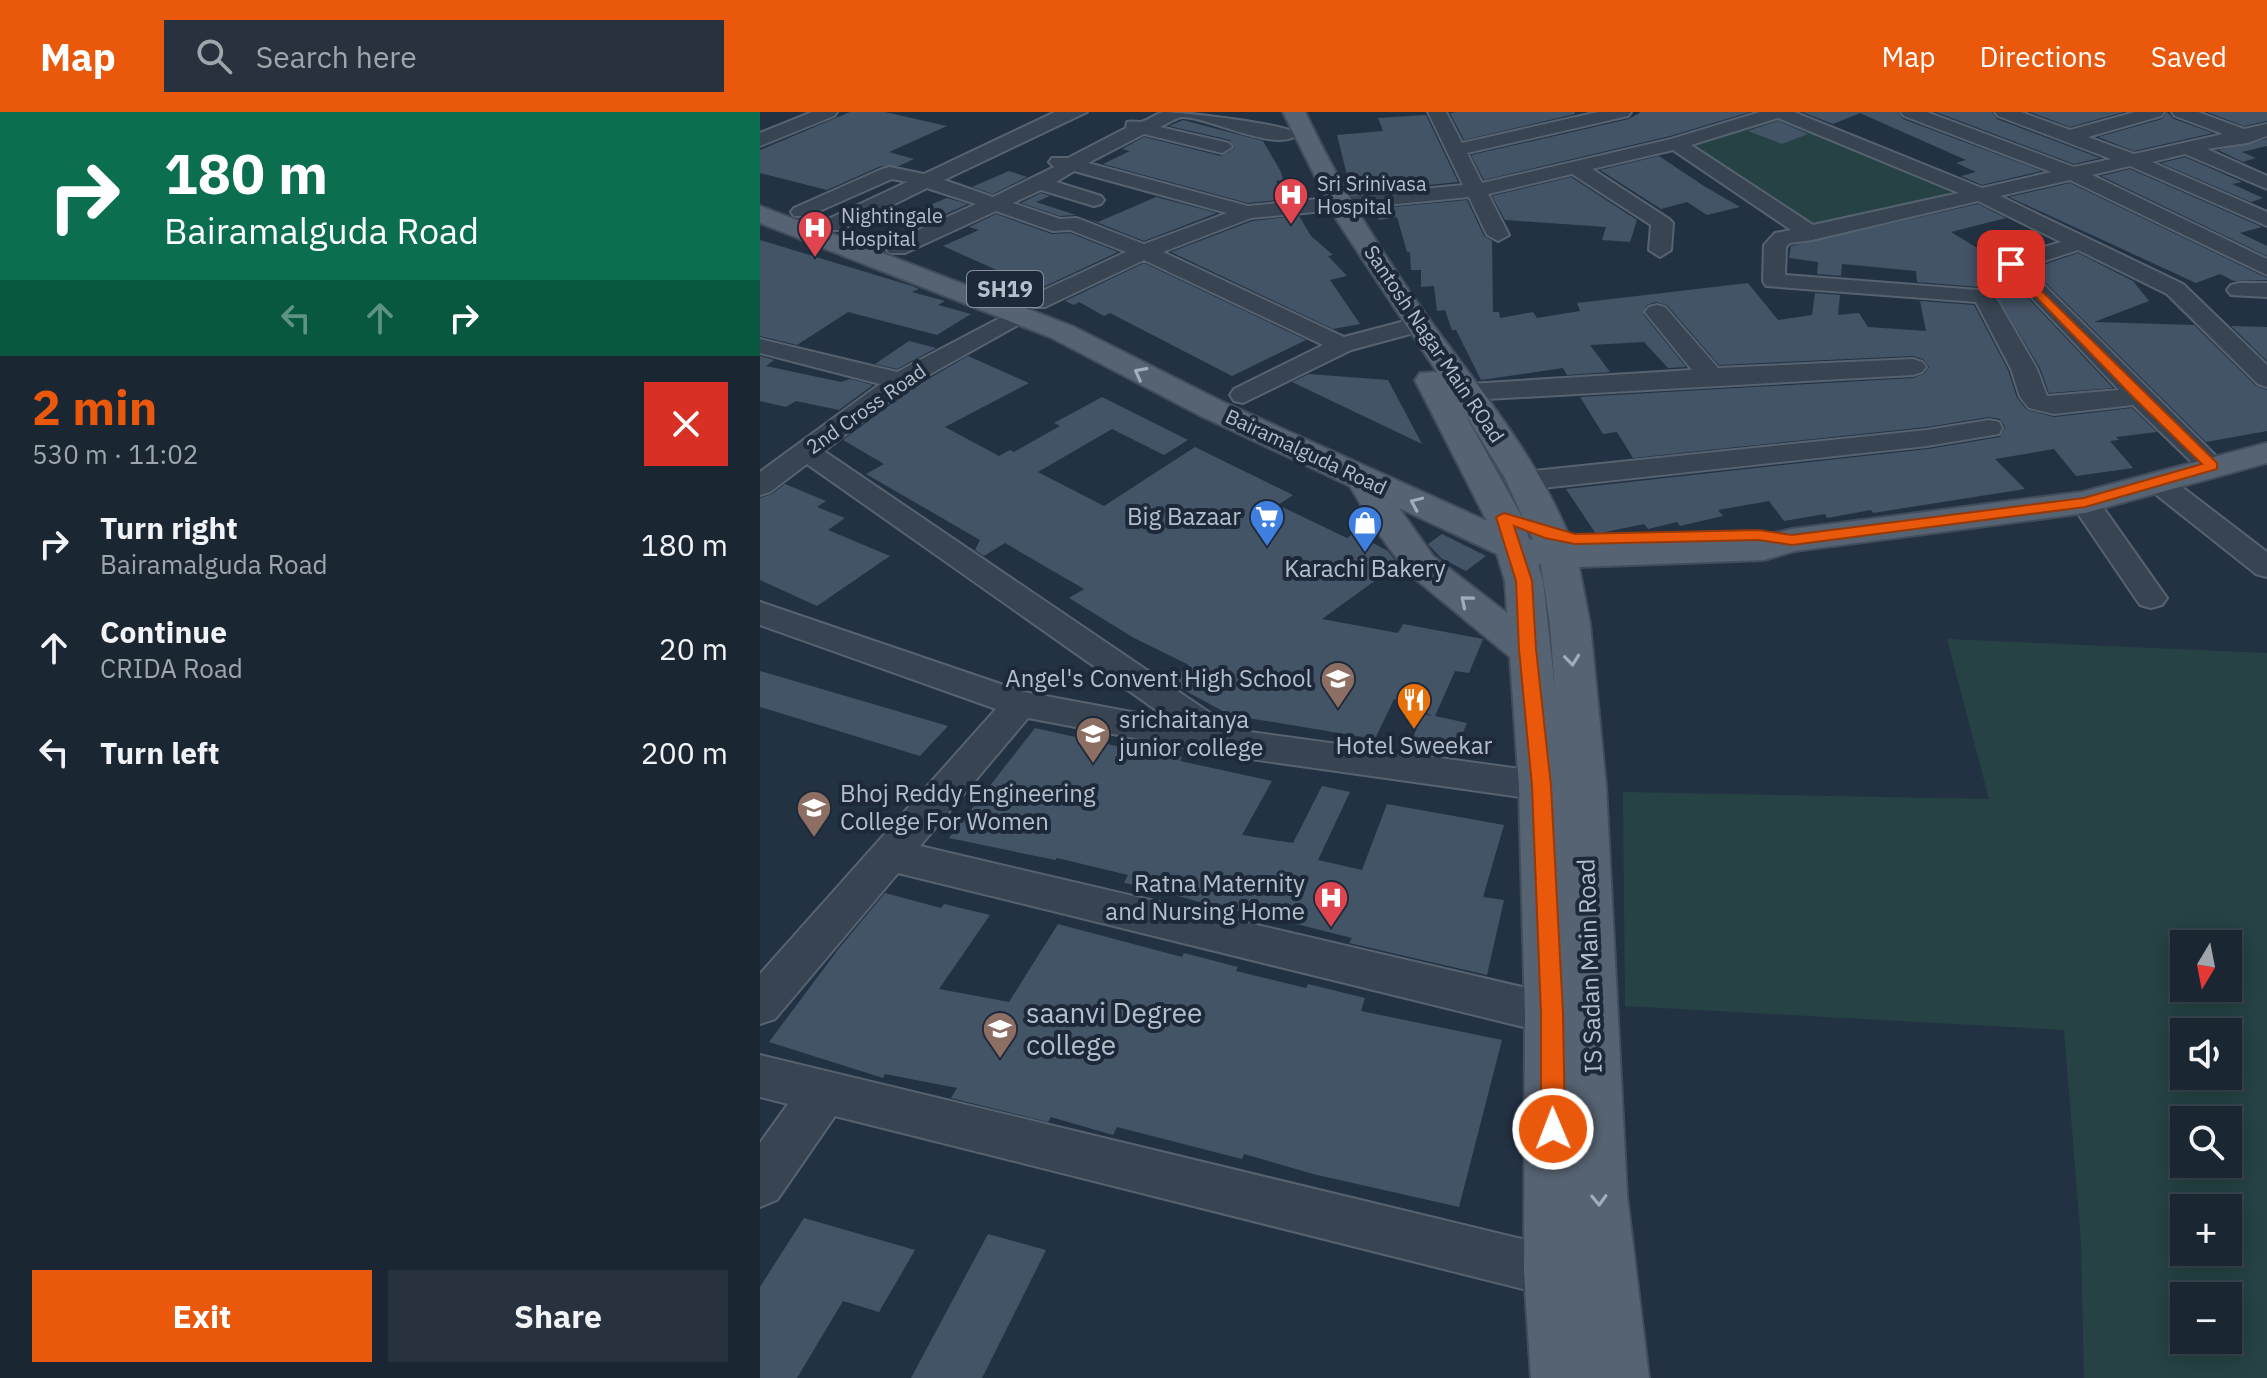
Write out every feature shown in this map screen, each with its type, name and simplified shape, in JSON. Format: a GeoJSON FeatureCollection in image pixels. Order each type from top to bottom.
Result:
{"type":"FeatureCollection","features":[{"type":"Feature","properties":{"kind":"main road","name":"Santosh Nagar Main ROad"},"geometry":{"type":"LineString","coordinates":[[1286,119],[1535,554]]}},
{"type":"Feature","properties":{"kind":"main road","name":"Santosh Nagar Main ROad"},"geometry":{"type":"LineString","coordinates":[[1333,203],[1469,392],[1524,481],[1535,554]]}},
{"type":"Feature","properties":{"kind":"main road","name":"Bairamalguda Road"},"geometry":{"type":"LineString","coordinates":[[762,213],[801,212],[897,248],[1028,308],[1243,395],[1535,554]]}},
{"type":"Feature","properties":{"kind":"main road","name":"Bairamalguda Road"},"geometry":{"type":"LineString","coordinates":[[762,213],[1028,308]]}},
{"type":"Feature","properties":{"kind":"main road","name":"Bairamalguda Road"},"geometry":{"type":"LineString","coordinates":[[1073,327],[1199,403],[1535,554]]}},
{"type":"Feature","properties":{"kind":"main road"},"geometry":{"type":"LineString","coordinates":[[1535,554],[1688,553],[1764,548],[1792,540],[2085,502],[2267,453]]}},
{"type":"Feature","properties":{"kind":"main road"},"geometry":{"type":"LineString","coordinates":[[1364,479],[1392,527],[1420,564],[1527,649]]}},
{"type":"Feature","properties":{"kind":"main road","name":"IS Sadan Main Road"},"geometry":{"type":"LineString","coordinates":[[1535,554],[1527,649],[1542,786],[1552,1014],[1555,1272],[1564,1378]]}},
{"type":"Feature","properties":{"kind":"main road","name":"IS Sadan Main Road"},"geometry":{"type":"LineString","coordinates":[[1535,554],[1585,787],[1601,1263],[1616,1378]]}},
{"type":"Feature","properties":{"kind":"street"},"geometry":{"type":"LineString","coordinates":[[760,140],[828,112]]}},
{"type":"Feature","properties":{"kind":"street"},"geometry":{"type":"LineString","coordinates":[[985,130],[1026,112]]}},
{"type":"Feature","properties":{"kind":"street"},"geometry":{"type":"LineString","coordinates":[[834,225],[920,170],[1063,115],[1078,112],[1108,118],[1222,147]]}},
{"type":"Feature","properties":{"kind":"street"},"geometry":{"type":"LineString","coordinates":[[897,248],[1040,183],[1105,145],[1178,112]]}},
{"type":"Feature","properties":{"kind":"street"},"geometry":{"type":"LineString","coordinates":[[1185,112],[1246,128],[1286,119]]}},
{"type":"Feature","properties":{"kind":"street"},"geometry":{"type":"LineString","coordinates":[[1437,112],[1498,235]]}},
{"type":"Feature","properties":{"kind":"street"},"geometry":{"type":"LineString","coordinates":[[1457,150],[1622,112]]}},
{"type":"Feature","properties":{"kind":"street"},"geometry":{"type":"LineString","coordinates":[[1024,150],[1071,166],[1143,182],[1247,212],[1477,190],[1676,144],[1779,112],[1982,195],[2175,289],[2267,379]]}},
{"type":"Feature","properties":{"kind":"street"},"geometry":{"type":"LineString","coordinates":[[2004,112],[2132,160],[2267,220]]}},
{"type":"Feature","properties":{"kind":"street"},"geometry":{"type":"LineString","coordinates":[[2097,112],[2123,121]]}},
{"type":"Feature","properties":{"kind":"street"},"geometry":{"type":"LineString","coordinates":[[2070,136],[2155,112]]}},
{"type":"Feature","properties":{"kind":"street"},"geometry":{"type":"LineString","coordinates":[[2181,112],[2267,145]]}},
{"type":"Feature","properties":{"kind":"street"},"geometry":{"type":"LineString","coordinates":[[1923,114],[2076,175],[2267,268]]}},
{"type":"Feature","properties":{"kind":"street"},"geometry":{"type":"LineString","coordinates":[[2139,396],[2054,406],[2038,402],[2033,397],[2024,369],[1984,296],[1774,281],[1778,240],[2267,130]]}},
{"type":"Feature","properties":{"kind":"street"},"geometry":{"type":"LineString","coordinates":[[1066,133],[1132,153]]}},
{"type":"Feature","properties":{"kind":"street"},"geometry":{"type":"LineString","coordinates":[[1676,144],[1812,234]]}},
{"type":"Feature","properties":{"kind":"street"},"geometry":{"type":"LineString","coordinates":[[2188,148],[2267,183]]}},
{"type":"Feature","properties":{"kind":"street"},"geometry":{"type":"LineString","coordinates":[[1575,167],[1662,223],[1660,250]]}},
{"type":"Feature","properties":{"kind":"street"},"geometry":{"type":"LineString","coordinates":[[801,212],[889,173],[920,170],[992,204],[1061,226],[1070,222],[1144,252],[1342,345]]}},
{"type":"Feature","properties":{"kind":"street"},"geometry":{"type":"LineString","coordinates":[[1040,183],[1094,200]]}},
{"type":"Feature","properties":{"kind":"street","name":"2nd Cross Road"},"geometry":{"type":"LineString","coordinates":[[760,486],[900,381],[1028,308],[1144,252],[1247,212]]}},
{"type":"Feature","properties":{"kind":"street"},"geometry":{"type":"LineString","coordinates":[[921,216],[977,231]]}},
{"type":"Feature","properties":{"kind":"street"},"geometry":{"type":"LineString","coordinates":[[2079,243],[2011,264],[2212,466]]}},
{"type":"Feature","properties":{"kind":"street"},"geometry":{"type":"LineString","coordinates":[[2239,290],[2267,290]]}},
{"type":"Feature","properties":{"kind":"street"},"geometry":{"type":"LineString","coordinates":[[1657,312],[1711,376]]}},
{"type":"Feature","properties":{"kind":"street"},"geometry":{"type":"LineString","coordinates":[[1243,395],[1342,345],[1405,328]]}},
{"type":"Feature","properties":{"kind":"street"},"geometry":{"type":"LineString","coordinates":[[760,346],[900,381]]}},
{"type":"Feature","properties":{"kind":"street"},"geometry":{"type":"LineString","coordinates":[[1469,392],[1913,367]]}},
{"type":"Feature","properties":{"kind":"street"},"geometry":{"type":"LineString","coordinates":[[1524,481],[1927,438],[1989,428]]}},
{"type":"Feature","properties":{"kind":"street"},"geometry":{"type":"LineString","coordinates":[[806,451],[1230,743]]}},
{"type":"Feature","properties":{"kind":"street"},"geometry":{"type":"LineString","coordinates":[[2159,483],[2267,567]]}},
{"type":"Feature","properties":{"kind":"street"},"geometry":{"type":"LineString","coordinates":[[2085,502],[2151,598]]}},
{"type":"Feature","properties":{"kind":"street"},"geometry":{"type":"LineString","coordinates":[[760,613],[1020,704],[1230,743],[1542,786]]}},
{"type":"Feature","properties":{"kind":"street"},"geometry":{"type":"LineString","coordinates":[[760,1005],[1020,704]]}},
{"type":"Feature","properties":{"kind":"street"},"geometry":{"type":"LineString","coordinates":[[890,855],[1552,1014]]}},
{"type":"Feature","properties":{"kind":"street"},"geometry":{"type":"LineString","coordinates":[[760,1076],[1555,1272]]}},
{"type":"Feature","properties":{"kind":"street"},"geometry":{"type":"LineString","coordinates":[[760,1183],[825,1092]]}},
{"type":"Feature","properties":{"kind":"green space"},"geometry":{"type":"Polygon","coordinates":[[[1781,118],[1967,191],[1808,228],[1689,148],[1781,118]]]}},
{"type":"Feature","properties":{"kind":"green space"},"geometry":{"type":"Polygon","coordinates":[[[1947,639],[2267,653],[2267,1378],[2084,1378],[2081,1242],[2064,1030],[1625,1006],[1623,792],[1989,799],[1947,639]]]}},
{"type":"Feature","properties":{"kind":"building"},"geometry":{"type":"Polygon","coordinates":[[[850,112],[885,112],[947,126],[889,152],[914,159],[899,166],[881,166],[827,190],[760,173],[760,150],[850,112]]]}},
{"type":"Feature","properties":{"kind":"building"},"geometry":{"type":"Polygon","coordinates":[[[1641,112],[1750,112],[1670,136],[1484,180],[1471,155],[1629,119],[1641,112]]]}},
{"type":"Feature","properties":{"kind":"building"},"geometry":{"type":"Polygon","coordinates":[[[1802,112],[1898,112],[1903,119],[2041,171],[1982,185],[1961,176],[1976,172],[1956,163],[1966,160],[1860,113],[1833,124],[1802,112]]]}},
{"type":"Feature","properties":{"kind":"building"},"geometry":{"type":"Polygon","coordinates":[[[1936,112],[1992,112],[1997,119],[2100,158],[2074,164],[1936,112]]]}},
{"type":"Feature","properties":{"kind":"building"},"geometry":{"type":"Polygon","coordinates":[[[2030,112],[2124,112],[2070,127],[2030,112]]]}},
{"type":"Feature","properties":{"kind":"building"},"geometry":{"type":"Polygon","coordinates":[[[2167,112],[2174,119],[2213,133],[2134,151],[2098,137],[2162,119],[2167,112]]]}},
{"type":"Feature","properties":{"kind":"building"},"geometry":{"type":"Polygon","coordinates":[[[2207,112],[2267,112],[2267,121],[2244,126],[2207,112]]]}},
{"type":"Feature","properties":{"kind":"building"},"geometry":{"type":"Polygon","coordinates":[[[1450,113],[1575,114],[1464,140],[1450,113]]]}},
{"type":"Feature","properties":{"kind":"building"},"geometry":{"type":"Polygon","coordinates":[[[1426,115],[1458,182],[1359,192],[1347,175],[1337,135],[1383,131],[1378,118],[1426,115]]]}},
{"type":"Feature","properties":{"kind":"building"},"geometry":{"type":"Polygon","coordinates":[[[1183,120],[1263,141],[1281,172],[1283,180],[1276,181],[1288,199],[1248,203],[1103,164],[1130,151],[1122,149],[1144,137],[1221,156],[1235,148],[1230,140],[1169,126],[1183,120]]]}},
{"type":"Feature","properties":{"kind":"building"},"geometry":{"type":"Polygon","coordinates":[[[1778,121],[1808,134],[1782,144],[1748,131],[1778,121]]]}},
{"type":"Feature","properties":{"kind":"building"},"geometry":{"type":"Polygon","coordinates":[[[2267,139],[2267,146],[2242,152],[2256,158],[2243,162],[2218,150],[2267,139]]]}},
{"type":"Feature","properties":{"kind":"building"},"geometry":{"type":"Polygon","coordinates":[[[1659,156],[1740,207],[1707,215],[1687,202],[1661,209],[1600,170],[1659,156]]]}},
{"type":"Feature","properties":{"kind":"building"},"geometry":{"type":"Polygon","coordinates":[[[2185,157],[2242,182],[2232,184],[2263,198],[2251,202],[2161,163],[2185,157]]]}},
{"type":"Feature","properties":{"kind":"building"},"geometry":{"type":"Polygon","coordinates":[[[2130,169],[2262,227],[2240,233],[2267,246],[2267,256],[2101,176],[2130,169]]]}},
{"type":"Feature","properties":{"kind":"building"},"geometry":{"type":"Polygon","coordinates":[[[1009,171],[1027,177],[993,194],[972,187],[1009,171]]]}},
{"type":"Feature","properties":{"kind":"building"},"geometry":{"type":"Polygon","coordinates":[[[1571,177],[1637,220],[1630,242],[1602,240],[1606,227],[1505,220],[1492,196],[1571,177]]]}},
{"type":"Feature","properties":{"kind":"building"},"geometry":{"type":"Polygon","coordinates":[[[2070,183],[2267,280],[2234,281],[2220,274],[2196,283],[2009,197],[2070,183]]]}},
{"type":"Feature","properties":{"kind":"building"},"geometry":{"type":"Polygon","coordinates":[[[1041,193],[1050,196],[1036,202],[1076,215],[1060,216],[1021,203],[1041,193]]]}},
{"type":"Feature","properties":{"kind":"building"},"geometry":{"type":"Polygon","coordinates":[[[1156,197],[1217,213],[1144,241],[1086,218],[1098,222],[1156,197]]]}},
{"type":"Feature","properties":{"kind":"building"},"geometry":{"type":"Polygon","coordinates":[[[947,198],[968,204],[941,216],[920,209],[947,198]]]}},
{"type":"Feature","properties":{"kind":"building"},"geometry":{"type":"Polygon","coordinates":[[[1467,200],[1484,236],[1492,241],[1493,312],[1499,312],[1500,318],[1533,312],[1537,318],[1580,311],[1577,303],[1748,283],[1778,320],[1812,315],[1815,293],[1840,295],[1838,315],[1859,313],[1868,327],[1926,331],[1920,301],[1974,305],[2008,370],[2017,398],[2027,410],[2054,417],[2132,408],[2157,432],[2116,437],[2119,440],[2110,441],[2133,468],[2076,476],[2054,449],[1995,459],[2025,489],[1873,513],[1871,510],[1827,518],[1825,514],[1784,521],[1769,501],[1718,510],[1723,516],[1680,526],[1677,522],[1648,529],[1644,524],[1596,534],[1566,489],[1928,449],[2000,437],[2005,427],[2000,419],[1989,417],[1927,427],[1633,458],[1617,432],[1603,434],[1580,397],[1913,378],[1924,374],[1929,367],[1923,359],[1913,356],[1719,365],[1667,305],[1656,302],[1647,305],[1643,314],[1686,367],[1668,368],[1644,342],[1590,345],[1610,372],[1567,375],[1563,368],[1481,380],[1456,330],[1452,330],[1445,310],[1437,311],[1434,286],[1421,287],[1421,270],[1411,270],[1410,252],[1407,252],[1397,217],[1379,220],[1372,209],[1467,200]]]}},
{"type":"Feature","properties":{"kind":"building"},"geometry":{"type":"Polygon","coordinates":[[[1978,204],[2006,218],[1951,232],[1999,261],[1998,266],[2113,388],[2049,393],[2040,368],[1992,288],[1917,282],[1916,271],[1842,264],[1841,276],[1817,274],[1818,262],[1789,258],[1791,246],[1978,204]]]}},
{"type":"Feature","properties":{"kind":"building"},"geometry":{"type":"Polygon","coordinates":[[[996,214],[1052,234],[1070,233],[1118,252],[1039,289],[943,246],[979,230],[969,227],[996,214]]]}},
{"type":"Feature","properties":{"kind":"building"},"geometry":{"type":"Polygon","coordinates":[[[1299,216],[1311,236],[1333,255],[1328,256],[1347,276],[1330,280],[1360,324],[1333,329],[1171,252],[1252,221],[1299,216]]]}},
{"type":"Feature","properties":{"kind":"building"},"geometry":{"type":"Polygon","coordinates":[[[760,240],[912,286],[919,289],[912,292],[945,301],[938,305],[971,314],[937,335],[848,312],[797,345],[760,336],[760,240]]]}},
{"type":"Feature","properties":{"kind":"building"},"geometry":{"type":"Polygon","coordinates":[[[2078,253],[2133,281],[2149,301],[2094,322],[2194,325],[2256,386],[2267,390],[2267,431],[2206,442],[2035,272],[2037,267],[2078,253]]]}},
{"type":"Feature","properties":{"kind":"building"},"geometry":{"type":"Polygon","coordinates":[[[1144,263],[1306,340],[1232,376],[1110,313],[1104,316],[1079,302],[1074,305],[1065,301],[1144,263]]]}},
{"type":"Feature","properties":{"kind":"building"},"geometry":{"type":"Polygon","coordinates":[[[2231,326],[2267,327],[2267,361],[2231,326]]]}},
{"type":"Feature","properties":{"kind":"building"},"geometry":{"type":"Polygon","coordinates":[[[909,341],[936,348],[897,369],[875,364],[909,341]]]}},
{"type":"Feature","properties":{"kind":"building"},"geometry":{"type":"Polygon","coordinates":[[[760,356],[774,360],[766,366],[841,382],[850,379],[873,385],[839,410],[796,401],[786,407],[760,401],[760,356]]]}},
{"type":"Feature","properties":{"kind":"building"},"geometry":{"type":"Polygon","coordinates":[[[968,356],[1029,383],[945,427],[999,456],[1010,450],[1014,452],[1060,426],[1054,423],[1102,397],[1188,440],[1164,455],[1112,429],[1038,472],[1104,506],[1195,447],[1293,495],[1278,505],[1347,538],[1354,533],[1388,551],[1398,564],[1322,619],[1398,633],[1403,624],[1483,639],[1469,673],[1455,671],[1435,716],[1467,723],[1454,755],[1410,746],[1422,714],[1433,716],[1394,699],[1375,739],[1230,715],[1169,682],[1189,665],[1134,638],[1069,598],[1084,589],[1005,543],[984,556],[975,550],[980,540],[866,474],[884,464],[843,440],[911,389],[968,356]]]}},
{"type":"Feature","properties":{"kind":"building"},"geometry":{"type":"Polygon","coordinates":[[[1309,374],[1388,380],[1422,444],[1292,382],[1309,374]]]}},
{"type":"Feature","properties":{"kind":"building"},"geometry":{"type":"Polygon","coordinates":[[[785,484],[826,501],[817,507],[845,518],[828,530],[890,556],[817,606],[760,580],[760,498],[785,484]]]}},
{"type":"Feature","properties":{"kind":"building"},"geometry":{"type":"Polygon","coordinates":[[[1442,534],[1486,556],[1466,571],[1441,558],[1428,544],[1442,534]]]}},
{"type":"Feature","properties":{"kind":"building"},"geometry":{"type":"Polygon","coordinates":[[[760,671],[948,726],[920,756],[760,707],[760,671]]]}},
{"type":"Feature","properties":{"kind":"building"},"geometry":{"type":"Polygon","coordinates":[[[1035,728],[1139,751],[1140,748],[1182,757],[1180,761],[1272,781],[1242,835],[1293,843],[1322,786],[1350,792],[1318,860],[1362,870],[1387,804],[1504,825],[1483,897],[1504,900],[1487,975],[1349,943],[1352,938],[1296,924],[1298,920],[1225,909],[1167,893],[1169,891],[1124,883],[1128,875],[949,838],[1035,728]]]}},
{"type":"Feature","properties":{"kind":"building"},"geometry":{"type":"Polygon","coordinates":[[[885,893],[941,908],[944,904],[990,915],[939,989],[1009,1002],[1058,924],[1182,957],[1184,953],[1238,967],[1236,971],[1306,988],[1308,984],[1365,998],[1361,1011],[1502,1040],[1459,1207],[1313,1174],[1244,1154],[1242,1159],[1117,1127],[1113,1135],[1051,1117],[1048,1122],[951,1098],[957,1088],[885,1074],[883,1078],[769,1042],[885,893]]]}},
{"type":"Feature","properties":{"kind":"building"},"geometry":{"type":"Polygon","coordinates":[[[804,1218],[915,1250],[879,1312],[843,1301],[797,1378],[760,1378],[760,1287],[804,1218]]]}},
{"type":"Feature","properties":{"kind":"building"},"geometry":{"type":"Polygon","coordinates":[[[988,1234],[1046,1250],[982,1378],[911,1378],[988,1234]]]}},
{"type":"Feature","properties":{"kind":"place","name":"Sri Srinivasa Hospital"},"geometry":{"type":"Point","coordinates":[1291,226]}},
{"type":"Feature","properties":{"kind":"place","name":"Nightingale Hospital"},"geometry":{"type":"Point","coordinates":[815,259]}},
{"type":"Feature","properties":{"kind":"place","name":"Big Bazaar"},"geometry":{"type":"Point","coordinates":[1267,548]}},
{"type":"Feature","properties":{"kind":"place","name":"Karachi Bakery"},"geometry":{"type":"Point","coordinates":[1365,554]}},
{"type":"Feature","properties":{"kind":"place","name":"Angel's Convent High School"},"geometry":{"type":"Point","coordinates":[1338,710]}},
{"type":"Feature","properties":{"kind":"place","name":"Hotel Sweekar"},"geometry":{"type":"Point","coordinates":[1414,731]}},
{"type":"Feature","properties":{"kind":"place","name":"srichaitanya junior college"},"geometry":{"type":"Point","coordinates":[1093,765]}},
{"type":"Feature","properties":{"kind":"place","name":"Bhoj Reddy Engineering College For Women"},"geometry":{"type":"Point","coordinates":[814,839]}},
{"type":"Feature","properties":{"kind":"place","name":"Ratna Maternity and Nursing Home"},"geometry":{"type":"Point","coordinates":[1331,929]}},
{"type":"Feature","properties":{"kind":"place","name":"saanvi Degree college"},"geometry":{"type":"Point","coordinates":[1000,1060]}},
{"type":"Feature","properties":{"kind":"route"},"geometry":{"type":"LineString","coordinates":[[1553,1129],[1552,1014],[1542,786],[1527,649],[1524,581],[1504,517],[1550,534],[1575,539],[1759,535],[1792,540],[2085,502],[2212,466],[2011,264]]}}]}
